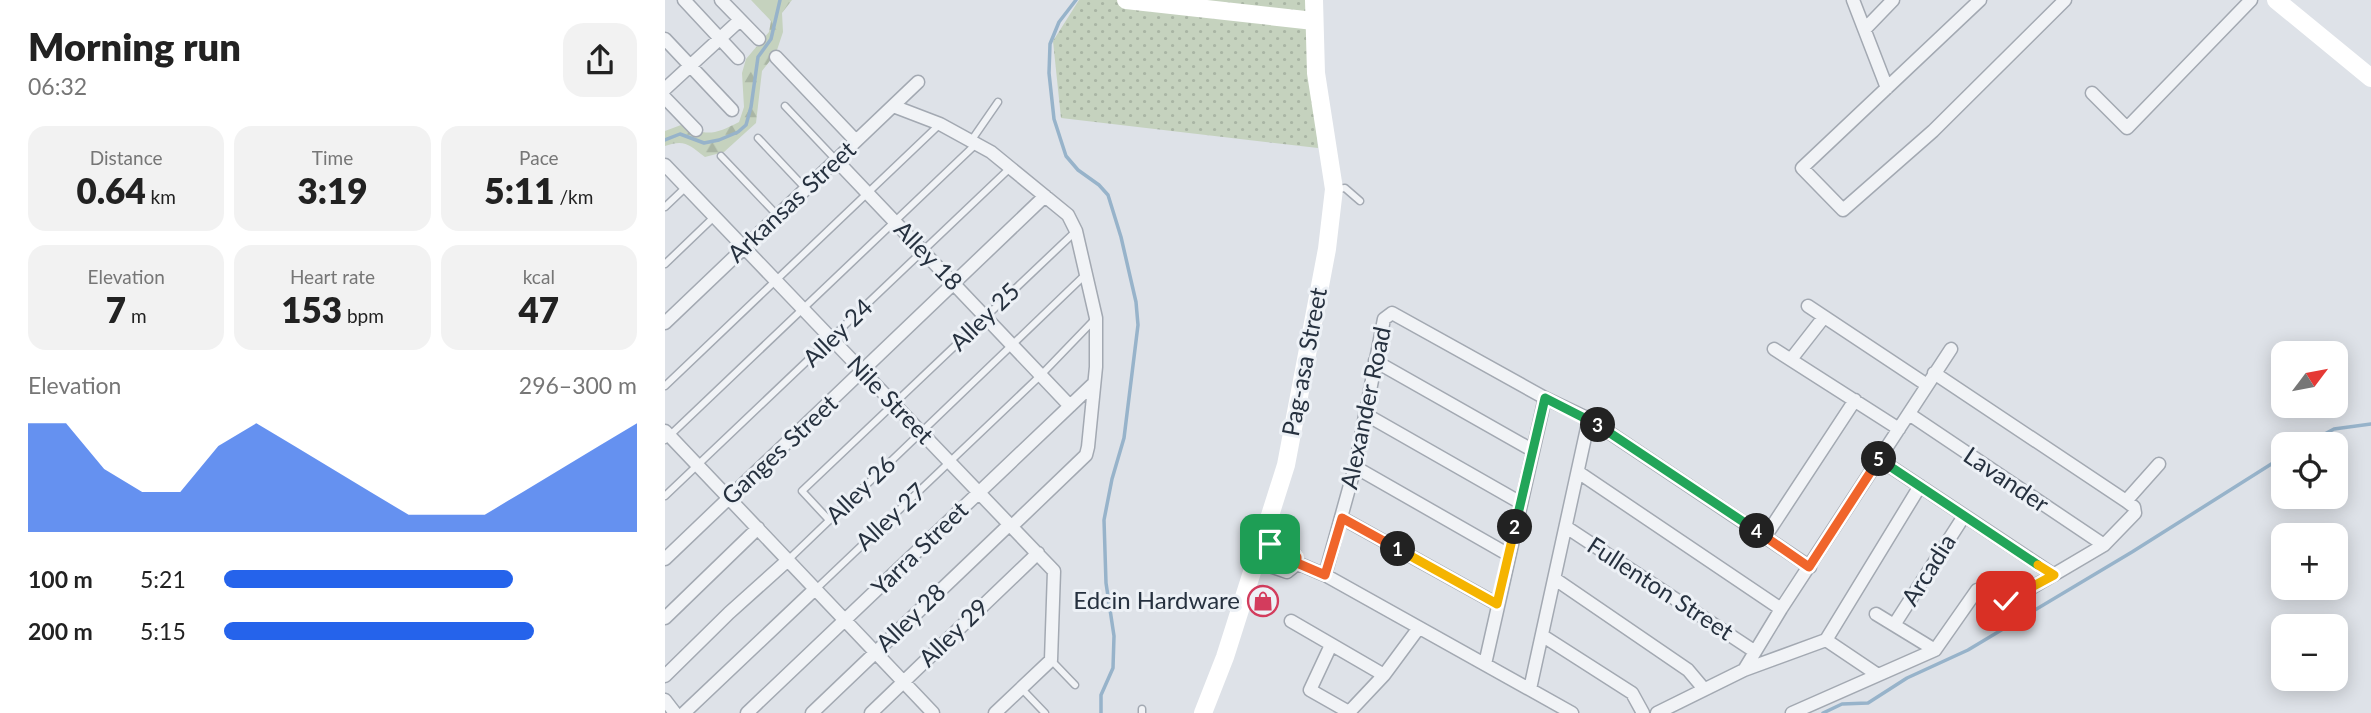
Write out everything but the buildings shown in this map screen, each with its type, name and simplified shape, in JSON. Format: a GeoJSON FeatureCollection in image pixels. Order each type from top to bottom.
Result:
{"type":"FeatureCollection","features":[{"type":"Feature","properties":{"kind":"street"},"geometry":{"type":"LineString","coordinates":[[684,0],[738,58]]}},
{"type":"Feature","properties":{"kind":"street"},"geometry":{"type":"LineString","coordinates":[[721,0],[759,39]]}},
{"type":"Feature","properties":{"kind":"street"},"geometry":{"type":"LineString","coordinates":[[1126,0],[1314,21]]}},
{"type":"Feature","properties":{"kind":"street","name":"Pag-asa Street"},"geometry":{"type":"LineString","coordinates":[[1203,713],[1225,657],[1286,465],[1327,249],[1334,189],[1316,73],[1314,0]]}},
{"type":"Feature","properties":{"kind":"street"},"geometry":{"type":"LineString","coordinates":[[1853,0],[1887,88]]}},
{"type":"Feature","properties":{"kind":"street"},"geometry":{"type":"LineString","coordinates":[[1865,29],[1893,0]]}},
{"type":"Feature","properties":{"kind":"street"},"geometry":{"type":"LineString","coordinates":[[1980,0],[1802,168],[1843,210],[1933,131],[2065,0]]}},
{"type":"Feature","properties":{"kind":"street"},"geometry":{"type":"LineString","coordinates":[[2092,93],[2127,128],[2251,0]]}},
{"type":"Feature","properties":{"kind":"street"},"geometry":{"type":"LineString","coordinates":[[2276,0],[2371,78]]}},
{"type":"Feature","properties":{"kind":"street"},"geometry":{"type":"LineString","coordinates":[[665,89],[740,20]]}},
{"type":"Feature","properties":{"kind":"street"},"geometry":{"type":"LineString","coordinates":[[665,39],[731,110]]}},
{"type":"Feature","properties":{"kind":"street"},"geometry":{"type":"LineString","coordinates":[[776,57],[856,141]]}},
{"type":"Feature","properties":{"kind":"street","name":"Arkansas Street"},"geometry":{"type":"LineString","coordinates":[[665,323],[918,82]]}},
{"type":"Feature","properties":{"kind":"street"},"geometry":{"type":"LineString","coordinates":[[665,98],[696,130]]}},
{"type":"Feature","properties":{"kind":"street"},"geometry":{"type":"LineString","coordinates":[[893,106],[940,124],[991,152],[1068,215],[1076,231]]}},
{"type":"Feature","properties":{"kind":"street","name":"Alley 18"},"geometry":{"type":"LineString","coordinates":[[837,160],[1070,406]]}},
{"type":"Feature","properties":{"kind":"street","name":"Nile Street"},"geometry":{"type":"LineString","coordinates":[[665,165],[1054,570],[1051,660]]}},
{"type":"Feature","properties":{"kind":"street","name":"Ganges Street"},"geometry":{"type":"LineString","coordinates":[[665,559],[1045,195]]}},
{"type":"Feature","properties":{"kind":"street","name":"Alley 28"},"geometry":{"type":"LineString","coordinates":[[812,713],[1086,455],[1095,367],[1096,318],[1076,231]]}},
{"type":"Feature","properties":{"kind":"street"},"geometry":{"type":"LineString","coordinates":[[1792,713],[1935,650],[1980,588],[2006,601],[2011,600],[2104,545],[2136,513],[2134,507],[2126,501],[1808,306]]}},
{"type":"Feature","properties":{"kind":"street","name":"Alexander Road"},"geometry":{"type":"LineString","coordinates":[[1325,575],[1355,467],[1384,319],[1389,313],[1394,313],[1545,398],[1589,419],[1809,567]]}},
{"type":"Feature","properties":{"kind":"street"},"geometry":{"type":"LineString","coordinates":[[1792,358],[1824,317]]}},
{"type":"Feature","properties":{"kind":"street"},"geometry":{"type":"LineString","coordinates":[[1775,349],[1899,429]]}},
{"type":"Feature","properties":{"kind":"street"},"geometry":{"type":"LineString","coordinates":[[1744,670],[1951,349]]}},
{"type":"Feature","properties":{"kind":"street"},"geometry":{"type":"LineString","coordinates":[[1375,361],[1532,450]]}},
{"type":"Feature","properties":{"kind":"street","name":"Yarra Street"},"geometry":{"type":"LineString","coordinates":[[747,713],[1092,385]]}},
{"type":"Feature","properties":{"kind":"street"},"geometry":{"type":"LineString","coordinates":[[1485,664],[1545,398]]}},
{"type":"Feature","properties":{"kind":"street"},"geometry":{"type":"LineString","coordinates":[[1765,537],[1855,400]]}},
{"type":"Feature","properties":{"kind":"street"},"geometry":{"type":"LineString","coordinates":[[1365,414],[1521,503]]}},
{"type":"Feature","properties":{"kind":"street","name":"Lavander"},"geometry":{"type":"LineString","coordinates":[[1909,414],[2104,545]]}},
{"type":"Feature","properties":{"kind":"street"},"geometry":{"type":"LineString","coordinates":[[1530,689],[1589,419]]}},
{"type":"Feature","properties":{"kind":"street"},"geometry":{"type":"LineString","coordinates":[[667,436],[932,712]]}},
{"type":"Feature","properties":{"kind":"street"},"geometry":{"type":"LineString","coordinates":[[1879,459],[2054,575]]}},
{"type":"Feature","properties":{"kind":"street"},"geometry":{"type":"LineString","coordinates":[[2126,501],[2159,464]]}},
{"type":"Feature","properties":{"kind":"street"},"geometry":{"type":"LineString","coordinates":[[1355,467],[1509,555]]}},
{"type":"Feature","properties":{"kind":"street"},"geometry":{"type":"LineString","coordinates":[[1578,472],[1781,609]]}},
{"type":"Feature","properties":{"kind":"street"},"geometry":{"type":"LineString","coordinates":[[1657,713],[1744,670],[1826,640],[1920,486]]}},
{"type":"Feature","properties":{"kind":"street","name":"Arcadia"},"geometry":{"type":"LineString","coordinates":[[1894,625],[1964,516]]}},
{"type":"Feature","properties":{"kind":"street"},"geometry":{"type":"LineString","coordinates":[[1342,518],[1497,604]]}},
{"type":"Feature","properties":{"kind":"street","name":"Fullenton Street"},"geometry":{"type":"LineString","coordinates":[[1566,527],[1754,651]]}},
{"type":"Feature","properties":{"kind":"street"},"geometry":{"type":"LineString","coordinates":[[665,618],[758,528]]}},
{"type":"Feature","properties":{"kind":"street"},"geometry":{"type":"LineString","coordinates":[[1256,561],[1287,572],[1297,563],[1293,551],[1262,542]]}},
{"type":"Feature","properties":{"kind":"street","name":"Alley 29"},"geometry":{"type":"LineString","coordinates":[[871,713],[1038,553]]}},
{"type":"Feature","properties":{"kind":"street","name":"Alley 26"},"geometry":{"type":"LineString","coordinates":[[665,676],[788,560]]}},
{"type":"Feature","properties":{"kind":"street"},"geometry":{"type":"LineString","coordinates":[[1297,563],[1325,575],[1572,713]]}},
{"type":"Feature","properties":{"kind":"street"},"geometry":{"type":"LineString","coordinates":[[1555,579],[1688,670],[1704,689]]}},
{"type":"Feature","properties":{"kind":"street","name":"Alley 27"},"geometry":{"type":"LineString","coordinates":[[684,713],[815,589]]}},
{"type":"Feature","properties":{"kind":"street"},"geometry":{"type":"LineString","coordinates":[[1876,614],[1935,650]]}},
{"type":"Feature","properties":{"kind":"street"},"geometry":{"type":"LineString","coordinates":[[1291,621],[1384,675]]}},
{"type":"Feature","properties":{"kind":"street"},"geometry":{"type":"LineString","coordinates":[[1331,645],[1310,686],[1313,692],[1347,711],[1384,675],[1418,629]]}},
{"type":"Feature","properties":{"kind":"street"},"geometry":{"type":"LineString","coordinates":[[1543,636],[1632,693],[1643,713]]}},
{"type":"Feature","properties":{"kind":"street"},"geometry":{"type":"LineString","coordinates":[[1826,640],[1878,675]]}},
{"type":"Feature","properties":{"kind":"street"},"geometry":{"type":"LineString","coordinates":[[995,713],[1051,660]]}},
{"type":"Feature","properties":{"kind":"street"},"geometry":{"type":"LineString","coordinates":[[665,700],[675,713]]}},
{"type":"Feature","properties":{"kind":"lane"},"geometry":{"type":"LineString","coordinates":[[667,436],[803,310],[974,143],[997,102]]}},
{"type":"Feature","properties":{"kind":"lane","name":"Alley 18"},"geometry":{"type":"LineString","coordinates":[[785,106],[837,160]]}},
{"type":"Feature","properties":{"kind":"lane"},"geometry":{"type":"LineString","coordinates":[[665,386],[940,124]]}},
{"type":"Feature","properties":{"kind":"lane"},"geometry":{"type":"LineString","coordinates":[[758,138],[806,189]]}},
{"type":"Feature","properties":{"kind":"lane"},"geometry":{"type":"LineString","coordinates":[[721,156],[778,216]]}},
{"type":"Feature","properties":{"kind":"lane","name":"Alley 24"},"geometry":{"type":"LineString","coordinates":[[665,496],[1010,168]]}},
{"type":"Feature","properties":{"kind":"lane"},"geometry":{"type":"LineString","coordinates":[[665,207],[686,187]]}},
{"type":"Feature","properties":{"kind":"lane"},"geometry":{"type":"LineString","coordinates":[[1334,189],[1345,188],[1360,201]]}},
{"type":"Feature","properties":{"kind":"lane"},"geometry":{"type":"LineString","coordinates":[[665,264],[715,217]]}},
{"type":"Feature","properties":{"kind":"lane","name":"Alley 25"},"geometry":{"type":"LineString","coordinates":[[829,520],[802,491],[1076,231]]}},
{"type":"Feature","properties":{"kind":"lane","name":"Alley 26"},"geometry":{"type":"LineString","coordinates":[[788,560],[1086,274]]}},
{"type":"Feature","properties":{"kind":"lane","name":"Alley 27"},"geometry":{"type":"LineString","coordinates":[[815,589],[1041,375],[1096,318]]}},
{"type":"Feature","properties":{"kind":"lane"},"geometry":{"type":"LineString","coordinates":[[1051,660],[1075,685]]}},
{"type":"Feature","properties":{"kind":"lane"},"geometry":{"type":"LineString","coordinates":[[1021,688],[1045,713]]}},
{"type":"Feature","properties":{"kind":"green space"},"geometry":{"type":"Polygon","coordinates":[[[751,0],[792,0],[782,13],[783,32],[776,53],[762,71],[756,123],[724,152],[705,157],[687,144],[665,146],[665,131],[681,125],[710,132],[723,130],[739,122],[744,107],[742,73],[746,59],[769,32],[771,21],[751,0]]]}},
{"type":"Feature","properties":{"kind":"green space"},"geometry":{"type":"Polygon","coordinates":[[[1079,0],[1309,0],[1310,64],[1318,148],[1061,118],[1053,41],[1079,0]]]}},
{"type":"Feature","properties":{"kind":"waterway"},"geometry":{"type":"LineString","coordinates":[[665,140],[680,134],[704,143],[738,132],[746,125],[758,57],[771,39],[780,0]]}},
{"type":"Feature","properties":{"kind":"waterway"},"geometry":{"type":"LineString","coordinates":[[1076,0],[1059,22],[1050,44],[1049,73],[1054,119],[1066,156],[1108,195],[1121,237],[1136,302],[1138,325],[1124,438],[1104,520],[1106,583],[1114,636],[1113,668],[1101,695],[1101,713]]}},
{"type":"Feature","properties":{"kind":"waterway"},"geometry":{"type":"LineString","coordinates":[[2328,432],[2371,424]]}},
{"type":"Feature","properties":{"kind":"waterway"},"geometry":{"type":"LineString","coordinates":[[1823,713],[1842,704],[1868,703],[1907,678],[1968,650],[2132,552],[2271,464]]}},
{"type":"Feature","properties":{"kind":"place","name":"Edcin Hardware"},"geometry":{"type":"Point","coordinates":[1263,601]}},
{"type":"Feature","properties":{"kind":"route"},"geometry":{"type":"LineString","coordinates":[[1270,544],[1293,551],[1297,563],[1325,575],[1342,518],[1497,604],[1545,398],[1589,419],[1809,567],[1879,459],[2054,575],[2006,601]]}}]}
